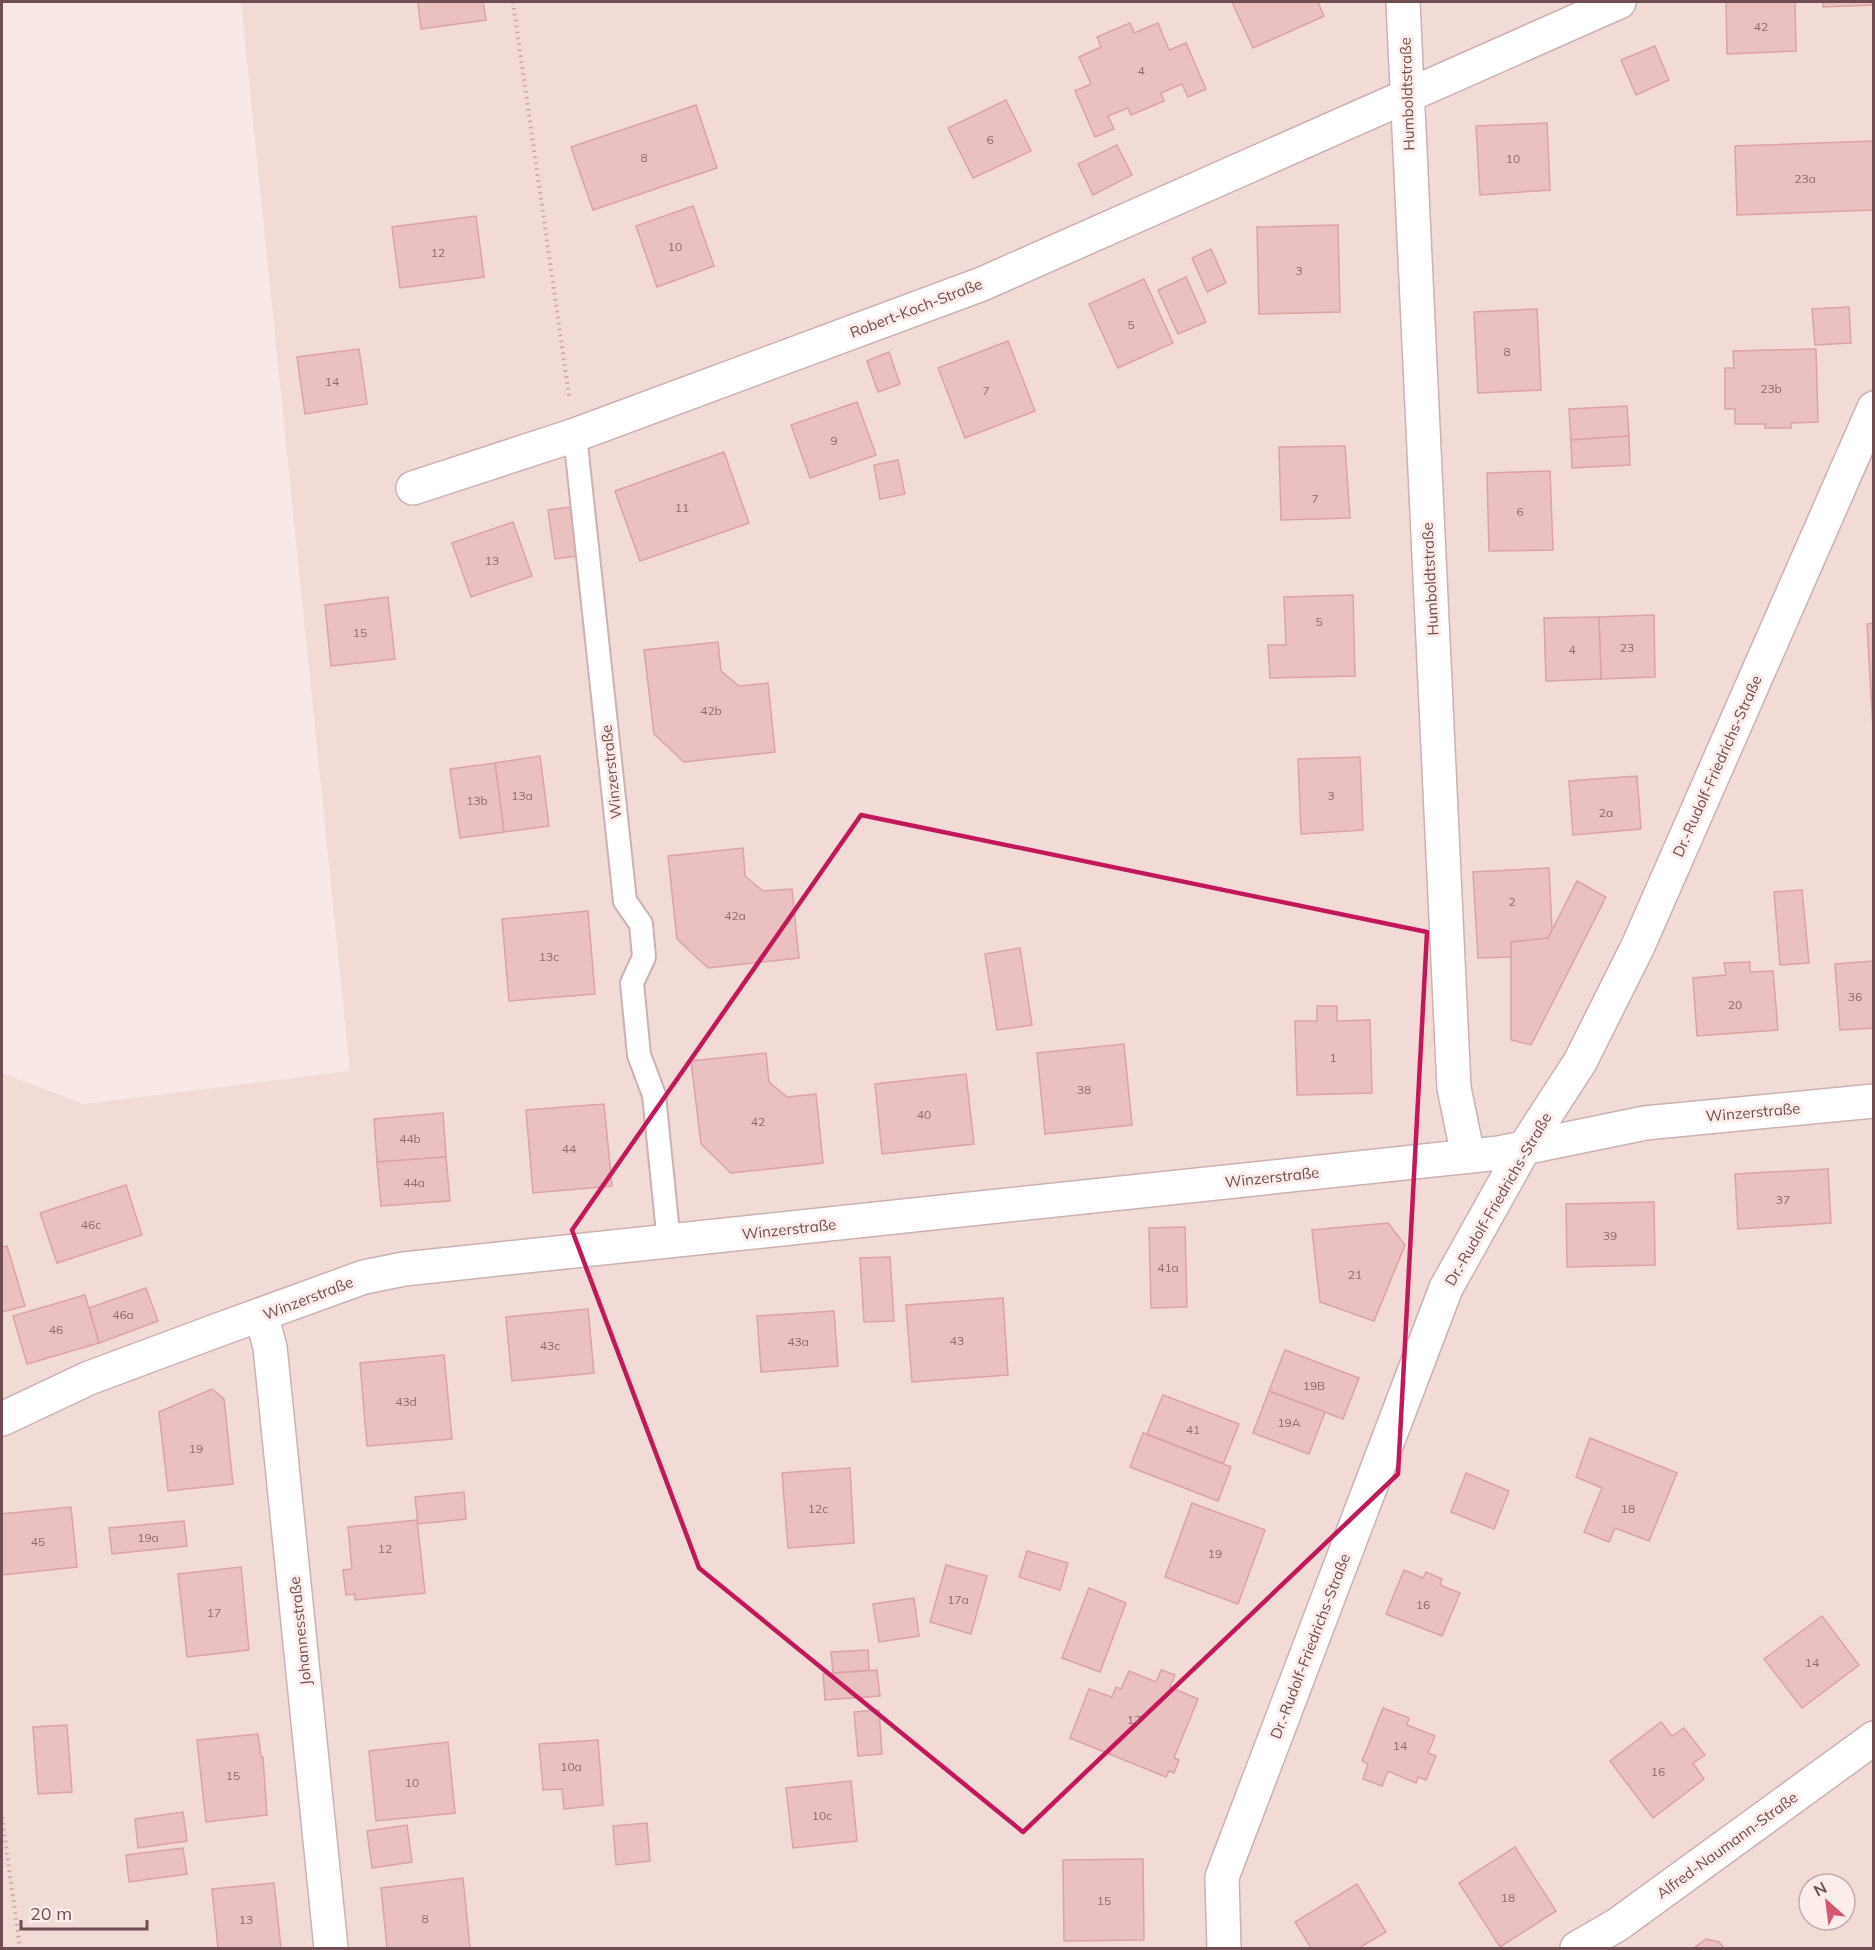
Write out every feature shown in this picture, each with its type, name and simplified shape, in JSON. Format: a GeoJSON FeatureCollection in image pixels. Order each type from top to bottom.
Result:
{"type":"FeatureCollection","features":[{"type":"Feature","properties":{"kind":"street","name":"Humboldtstraße"},"geometry":{"type":"LineString","coordinates":[[1403,2],[1454,1088],[1468,1156]]}},
{"type":"Feature","properties":{"kind":"street","name":"Robert-Koch-Straße"},"geometry":{"type":"LineString","coordinates":[[413,488],[575,435],[982,284],[1618,2]]}},
{"type":"Feature","properties":{"kind":"street","name":"Dr.-Rudolf-Friedrichs-Straße"},"geometry":{"type":"LineString","coordinates":[[1224,1948],[1222,1877],[1446,1288],[1523,1150],[1580,1062],[1638,946],[1874,408]]}},
{"type":"Feature","properties":{"kind":"street","name":"Winzerstraße"},"geometry":{"type":"LineString","coordinates":[[2,1419],[89,1378],[364,1277],[404,1269],[1523,1150],[1645,1123],[1874,1101]]}},
{"type":"Feature","properties":{"kind":"street","name":"Johannesstraße"},"geometry":{"type":"LineString","coordinates":[[261,1316],[270,1347],[331,1948]]}},
{"type":"Feature","properties":{"kind":"street","name":"Alfred-Naumann-Straße"},"geometry":{"type":"LineString","coordinates":[[1577,1948],[1617,1925],[1874,1738]]}},
{"type":"Feature","properties":{"kind":"lane","name":"Winzerstraße"},"geometry":{"type":"LineString","coordinates":[[575,435],[625,901],[641,924],[644,957],[632,983],[639,1055],[654,1095],[669,1242]]}},
{"type":"Feature","properties":{"kind":"path"},"geometry":{"type":"LineString","coordinates":[[513,2],[575,435]]}},
{"type":"Feature","properties":{"kind":"path"},"geometry":{"type":"LineString","coordinates":[[2,1817],[20,1948]]}},
{"type":"Feature","properties":{"kind":"highlighted area"},"geometry":{"type":"Polygon","coordinates":[[[861,815],[1427,932],[1398,1474],[1023,1832],[699,1568],[572,1230],[861,815]]]}},
{"type":"Feature","properties":{"kind":"shaded area"},"geometry":{"type":"Polygon","coordinates":[[[241,2],[1873,2],[1873,1948],[2,1948],[2,1073],[84,1104],[350,1071],[241,2]]]}},
{"type":"Feature","properties":{"kind":"building"},"geometry":{"type":"Polygon","coordinates":[[[418,2],[483,2],[486,20],[421,29],[418,2]]]}},
{"type":"Feature","properties":{"kind":"building"},"geometry":{"type":"Polygon","coordinates":[[[1232,2],[1318,2],[1324,16],[1253,48],[1232,2]]]}},
{"type":"Feature","properties":{"kind":"building"},"geometry":{"type":"Polygon","coordinates":[[[1726,2],[1795,2],[1796,51],[1727,54],[1726,2]]]}},
{"type":"Feature","properties":{"kind":"building"},"geometry":{"type":"Polygon","coordinates":[[[1823,2],[1874,2],[1874,5],[1823,7],[1823,2]]]}},
{"type":"Feature","properties":{"kind":"building"},"geometry":{"type":"Polygon","coordinates":[[[1130,23],[1134,33],[1158,23],[1169,50],[1186,43],[1206,89],[1188,97],[1182,84],[1161,93],[1164,101],[1131,115],[1128,108],[1108,116],[1114,129],[1095,137],[1075,91],[1091,84],[1079,57],[1101,47],[1097,37],[1130,23]]]}},
{"type":"Feature","properties":{"kind":"building"},"geometry":{"type":"Polygon","coordinates":[[[1655,46],[1669,80],[1636,95],[1621,60],[1655,46]]]}},
{"type":"Feature","properties":{"kind":"building"},"geometry":{"type":"Polygon","coordinates":[[[1006,100],[1031,151],[973,178],[948,128],[1006,100]]]}},
{"type":"Feature","properties":{"kind":"building"},"geometry":{"type":"Polygon","coordinates":[[[696,105],[717,168],[593,210],[571,147],[696,105]]]}},
{"type":"Feature","properties":{"kind":"building"},"geometry":{"type":"Polygon","coordinates":[[[1547,123],[1550,190],[1480,195],[1476,126],[1547,123]]]}},
{"type":"Feature","properties":{"kind":"building"},"geometry":{"type":"Polygon","coordinates":[[[1874,141],[1874,210],[1737,215],[1735,146],[1874,141]]]}},
{"type":"Feature","properties":{"kind":"building"},"geometry":{"type":"Polygon","coordinates":[[[1117,145],[1132,175],[1093,195],[1078,164],[1117,145]]]}},
{"type":"Feature","properties":{"kind":"building"},"geometry":{"type":"Polygon","coordinates":[[[693,206],[714,266],[657,287],[636,226],[693,206]]]}},
{"type":"Feature","properties":{"kind":"building"},"geometry":{"type":"Polygon","coordinates":[[[476,216],[484,277],[400,288],[392,227],[476,216]]]}},
{"type":"Feature","properties":{"kind":"building"},"geometry":{"type":"Polygon","coordinates":[[[1338,225],[1340,312],[1259,314],[1257,227],[1338,225]]]}},
{"type":"Feature","properties":{"kind":"building"},"geometry":{"type":"Polygon","coordinates":[[[1211,249],[1226,283],[1207,292],[1192,258],[1211,249]]]}},
{"type":"Feature","properties":{"kind":"building"},"geometry":{"type":"Polygon","coordinates":[[[1186,277],[1206,322],[1178,334],[1158,290],[1186,277]]]}},
{"type":"Feature","properties":{"kind":"building"},"geometry":{"type":"Polygon","coordinates":[[[1144,279],[1173,343],[1118,368],[1089,304],[1144,279]]]}},
{"type":"Feature","properties":{"kind":"building"},"geometry":{"type":"Polygon","coordinates":[[[1849,307],[1851,343],[1815,345],[1812,309],[1849,307]]]}},
{"type":"Feature","properties":{"kind":"building"},"geometry":{"type":"Polygon","coordinates":[[[1537,309],[1541,390],[1478,393],[1474,312],[1537,309]]]}},
{"type":"Feature","properties":{"kind":"building"},"geometry":{"type":"Polygon","coordinates":[[[1008,341],[1035,411],[965,438],[938,368],[1008,341]]]}},
{"type":"Feature","properties":{"kind":"building"},"geometry":{"type":"Polygon","coordinates":[[[359,349],[367,404],[305,414],[297,357],[359,349]]]}},
{"type":"Feature","properties":{"kind":"building"},"geometry":{"type":"Polygon","coordinates":[[[1816,349],[1818,422],[1791,423],[1791,428],[1765,428],[1765,424],[1735,424],[1735,409],[1725,409],[1725,368],[1734,368],[1733,351],[1816,349]]]}},
{"type":"Feature","properties":{"kind":"building"},"geometry":{"type":"Polygon","coordinates":[[[889,352],[900,384],[878,392],[867,361],[889,352]]]}},
{"type":"Feature","properties":{"kind":"building"},"geometry":{"type":"Polygon","coordinates":[[[857,402],[876,455],[810,478],[791,425],[857,402]]]}},
{"type":"Feature","properties":{"kind":"building"},"geometry":{"type":"Polygon","coordinates":[[[1627,406],[1629,436],[1571,440],[1569,409],[1627,406]]]}},
{"type":"Feature","properties":{"kind":"building"},"geometry":{"type":"Polygon","coordinates":[[[1629,436],[1630,465],[1572,468],[1571,440],[1629,436]]]}},
{"type":"Feature","properties":{"kind":"building"},"geometry":{"type":"Polygon","coordinates":[[[1345,446],[1350,518],[1281,520],[1279,447],[1345,446]]]}},
{"type":"Feature","properties":{"kind":"building"},"geometry":{"type":"Polygon","coordinates":[[[724,452],[749,523],[640,561],[615,491],[724,452]]]}},
{"type":"Feature","properties":{"kind":"building"},"geometry":{"type":"Polygon","coordinates":[[[898,460],[905,494],[880,499],[874,465],[898,460]]]}},
{"type":"Feature","properties":{"kind":"building"},"geometry":{"type":"Polygon","coordinates":[[[1550,471],[1553,550],[1489,551],[1487,473],[1550,471]]]}},
{"type":"Feature","properties":{"kind":"building"},"geometry":{"type":"Polygon","coordinates":[[[570,507],[577,556],[555,559],[548,510],[570,507]]]}},
{"type":"Feature","properties":{"kind":"building"},"geometry":{"type":"Polygon","coordinates":[[[513,522],[532,576],[471,597],[452,543],[513,522]]]}},
{"type":"Feature","properties":{"kind":"building"},"geometry":{"type":"Polygon","coordinates":[[[1353,595],[1355,676],[1270,678],[1268,645],[1286,645],[1284,597],[1353,595]]]}},
{"type":"Feature","properties":{"kind":"building"},"geometry":{"type":"Polygon","coordinates":[[[388,597],[395,659],[331,666],[325,605],[388,597]]]}},
{"type":"Feature","properties":{"kind":"building"},"geometry":{"type":"Polygon","coordinates":[[[1654,615],[1655,677],[1601,679],[1599,617],[1654,615]]]}},
{"type":"Feature","properties":{"kind":"building"},"geometry":{"type":"Polygon","coordinates":[[[1599,617],[1601,679],[1546,681],[1544,618],[1599,617]]]}},
{"type":"Feature","properties":{"kind":"building"},"geometry":{"type":"Polygon","coordinates":[[[1874,623],[1874,729],[1873,729],[1867,624],[1874,623]]]}},
{"type":"Feature","properties":{"kind":"building"},"geometry":{"type":"Polygon","coordinates":[[[718,642],[721,671],[739,686],[768,683],[775,752],[684,762],[654,734],[644,650],[718,642]]]}},
{"type":"Feature","properties":{"kind":"building"},"geometry":{"type":"Polygon","coordinates":[[[540,756],[549,826],[504,832],[495,763],[540,756]]]}},
{"type":"Feature","properties":{"kind":"building"},"geometry":{"type":"Polygon","coordinates":[[[1360,757],[1363,830],[1301,834],[1298,759],[1360,757]]]}},
{"type":"Feature","properties":{"kind":"building"},"geometry":{"type":"Polygon","coordinates":[[[495,763],[504,832],[460,838],[450,769],[495,763]]]}},
{"type":"Feature","properties":{"kind":"building"},"geometry":{"type":"Polygon","coordinates":[[[1637,776],[1641,829],[1573,835],[1569,781],[1637,776]]]}},
{"type":"Feature","properties":{"kind":"building"},"geometry":{"type":"Polygon","coordinates":[[[743,848],[745,876],[763,891],[792,889],[799,958],[708,968],[677,939],[668,856],[743,848]]]}},
{"type":"Feature","properties":{"kind":"building"},"geometry":{"type":"Polygon","coordinates":[[[1549,868],[1552,930],[1548,938],[1511,942],[1511,957],[1478,958],[1473,872],[1549,868]]]}},
{"type":"Feature","properties":{"kind":"building"},"geometry":{"type":"Polygon","coordinates":[[[1577,881],[1606,897],[1531,1045],[1511,1040],[1511,942],[1548,938],[1577,881]]]}},
{"type":"Feature","properties":{"kind":"building"},"geometry":{"type":"Polygon","coordinates":[[[1802,890],[1809,963],[1780,965],[1774,892],[1802,890]]]}},
{"type":"Feature","properties":{"kind":"building"},"geometry":{"type":"Polygon","coordinates":[[[588,911],[595,994],[509,1001],[502,919],[588,911]]]}},
{"type":"Feature","properties":{"kind":"building"},"geometry":{"type":"Polygon","coordinates":[[[1020,948],[1032,1025],[997,1030],[985,954],[1020,948]]]}},
{"type":"Feature","properties":{"kind":"building"},"geometry":{"type":"Polygon","coordinates":[[[1874,961],[1874,1028],[1840,1030],[1835,964],[1874,961]]]}},
{"type":"Feature","properties":{"kind":"building"},"geometry":{"type":"Polygon","coordinates":[[[1750,962],[1750,972],[1773,971],[1778,1030],[1697,1036],[1693,978],[1726,975],[1724,963],[1750,962]]]}},
{"type":"Feature","properties":{"kind":"building"},"geometry":{"type":"Polygon","coordinates":[[[1317,1006],[1337,1006],[1337,1021],[1370,1020],[1372,1093],[1297,1095],[1295,1021],[1317,1021],[1317,1006]]]}},
{"type":"Feature","properties":{"kind":"building"},"geometry":{"type":"Polygon","coordinates":[[[1124,1044],[1132,1125],[1045,1134],[1037,1053],[1124,1044]]]}},
{"type":"Feature","properties":{"kind":"building"},"geometry":{"type":"Polygon","coordinates":[[[766,1053],[769,1082],[787,1097],[816,1094],[823,1163],[731,1173],[701,1144],[691,1061],[766,1053]]]}},
{"type":"Feature","properties":{"kind":"building"},"geometry":{"type":"Polygon","coordinates":[[[966,1074],[974,1144],[882,1154],[875,1084],[966,1074]]]}},
{"type":"Feature","properties":{"kind":"building"},"geometry":{"type":"Polygon","coordinates":[[[604,1104],[612,1186],[533,1193],[526,1110],[604,1104]]]}},
{"type":"Feature","properties":{"kind":"building"},"geometry":{"type":"Polygon","coordinates":[[[443,1113],[446,1157],[377,1162],[374,1119],[443,1113]]]}},
{"type":"Feature","properties":{"kind":"building"},"geometry":{"type":"Polygon","coordinates":[[[446,1157],[450,1201],[381,1206],[377,1162],[446,1157]]]}},
{"type":"Feature","properties":{"kind":"building"},"geometry":{"type":"Polygon","coordinates":[[[1828,1169],[1831,1223],[1738,1229],[1735,1174],[1828,1169]]]}},
{"type":"Feature","properties":{"kind":"building"},"geometry":{"type":"Polygon","coordinates":[[[126,1185],[142,1235],[57,1263],[40,1213],[126,1185]]]}},
{"type":"Feature","properties":{"kind":"building"},"geometry":{"type":"Polygon","coordinates":[[[1654,1202],[1655,1265],[1567,1267],[1566,1204],[1654,1202]]]}},
{"type":"Feature","properties":{"kind":"building"},"geometry":{"type":"Polygon","coordinates":[[[1388,1223],[1405,1245],[1374,1321],[1320,1302],[1312,1230],[1388,1223]]]}},
{"type":"Feature","properties":{"kind":"building"},"geometry":{"type":"Polygon","coordinates":[[[1185,1227],[1187,1307],[1151,1308],[1149,1228],[1185,1227]]]}},
{"type":"Feature","properties":{"kind":"building"},"geometry":{"type":"Polygon","coordinates":[[[7,1246],[25,1306],[2,1312],[2,1247],[7,1246]]]}},
{"type":"Feature","properties":{"kind":"building"},"geometry":{"type":"Polygon","coordinates":[[[890,1257],[894,1321],[864,1322],[860,1258],[890,1257]]]}},
{"type":"Feature","properties":{"kind":"building"},"geometry":{"type":"Polygon","coordinates":[[[146,1288],[158,1321],[99,1343],[89,1308],[146,1288]]]}},
{"type":"Feature","properties":{"kind":"building"},"geometry":{"type":"Polygon","coordinates":[[[85,1295],[99,1343],[27,1364],[13,1316],[85,1295]]]}},
{"type":"Feature","properties":{"kind":"building"},"geometry":{"type":"Polygon","coordinates":[[[1003,1298],[1008,1375],[912,1382],[906,1305],[1003,1298]]]}},
{"type":"Feature","properties":{"kind":"building"},"geometry":{"type":"Polygon","coordinates":[[[588,1309],[594,1373],[512,1381],[506,1317],[588,1309]]]}},
{"type":"Feature","properties":{"kind":"building"},"geometry":{"type":"Polygon","coordinates":[[[834,1311],[838,1366],[761,1372],[757,1316],[834,1311]]]}},
{"type":"Feature","properties":{"kind":"building"},"geometry":{"type":"Polygon","coordinates":[[[1285,1350],[1359,1378],[1343,1419],[1269,1391],[1285,1350]]]}},
{"type":"Feature","properties":{"kind":"building"},"geometry":{"type":"Polygon","coordinates":[[[444,1355],[452,1439],[367,1446],[360,1363],[444,1355]]]}},
{"type":"Feature","properties":{"kind":"building"},"geometry":{"type":"Polygon","coordinates":[[[212,1389],[224,1399],[233,1484],[168,1491],[159,1412],[212,1389]]]}},
{"type":"Feature","properties":{"kind":"building"},"geometry":{"type":"Polygon","coordinates":[[[1269,1391],[1325,1412],[1309,1454],[1253,1433],[1269,1391]]]}},
{"type":"Feature","properties":{"kind":"building"},"geometry":{"type":"Polygon","coordinates":[[[1163,1395],[1239,1424],[1223,1464],[1147,1434],[1163,1395]]]}},
{"type":"Feature","properties":{"kind":"building"},"geometry":{"type":"Polygon","coordinates":[[[1143,1433],[1231,1467],[1218,1501],[1130,1467],[1143,1433]]]}},
{"type":"Feature","properties":{"kind":"building"},"geometry":{"type":"Polygon","coordinates":[[[1590,1438],[1677,1473],[1649,1541],[1615,1528],[1609,1542],[1584,1532],[1602,1488],[1576,1477],[1590,1438]]]}},
{"type":"Feature","properties":{"kind":"building"},"geometry":{"type":"Polygon","coordinates":[[[850,1468],[854,1543],[788,1548],[782,1473],[850,1468]]]}},
{"type":"Feature","properties":{"kind":"building"},"geometry":{"type":"Polygon","coordinates":[[[1466,1473],[1509,1491],[1494,1529],[1451,1512],[1466,1473]]]}},
{"type":"Feature","properties":{"kind":"building"},"geometry":{"type":"Polygon","coordinates":[[[464,1492],[466,1519],[418,1524],[415,1497],[464,1492]]]}},
{"type":"Feature","properties":{"kind":"building"},"geometry":{"type":"Polygon","coordinates":[[[1192,1503],[1265,1530],[1238,1604],[1165,1577],[1192,1503]]]}},
{"type":"Feature","properties":{"kind":"building"},"geometry":{"type":"Polygon","coordinates":[[[71,1507],[77,1567],[2,1575],[2,1514],[71,1507]]]}},
{"type":"Feature","properties":{"kind":"building"},"geometry":{"type":"Polygon","coordinates":[[[417,1520],[425,1593],[355,1600],[355,1594],[346,1595],[343,1570],[352,1569],[348,1527],[417,1520]]]}},
{"type":"Feature","properties":{"kind":"building"},"geometry":{"type":"Polygon","coordinates":[[[184,1521],[187,1546],[112,1554],[109,1528],[184,1521]]]}},
{"type":"Feature","properties":{"kind":"building"},"geometry":{"type":"Polygon","coordinates":[[[1027,1551],[1068,1563],[1060,1590],[1019,1577],[1027,1551]]]}},
{"type":"Feature","properties":{"kind":"building"},"geometry":{"type":"Polygon","coordinates":[[[946,1565],[987,1576],[971,1634],[930,1622],[946,1565]]]}},
{"type":"Feature","properties":{"kind":"building"},"geometry":{"type":"Polygon","coordinates":[[[241,1567],[249,1650],[187,1657],[178,1574],[241,1567]]]}},
{"type":"Feature","properties":{"kind":"building"},"geometry":{"type":"Polygon","coordinates":[[[1404,1570],[1423,1578],[1426,1572],[1442,1579],[1440,1585],[1460,1593],[1442,1636],[1386,1614],[1404,1570]]]}},
{"type":"Feature","properties":{"kind":"building"},"geometry":{"type":"Polygon","coordinates":[[[1089,1588],[1126,1603],[1100,1672],[1062,1658],[1089,1588]]]}},
{"type":"Feature","properties":{"kind":"building"},"geometry":{"type":"Polygon","coordinates":[[[914,1598],[919,1636],[879,1642],[873,1604],[914,1598]]]}},
{"type":"Feature","properties":{"kind":"building"},"geometry":{"type":"Polygon","coordinates":[[[1822,1616],[1859,1665],[1802,1708],[1764,1659],[1822,1616]]]}},
{"type":"Feature","properties":{"kind":"building"},"geometry":{"type":"Polygon","coordinates":[[[868,1650],[869,1670],[833,1673],[831,1652],[868,1650]]]}},
{"type":"Feature","properties":{"kind":"building"},"geometry":{"type":"Polygon","coordinates":[[[877,1670],[880,1696],[825,1700],[823,1674],[877,1670]]]}},
{"type":"Feature","properties":{"kind":"building"},"geometry":{"type":"Polygon","coordinates":[[[1161,1670],[1175,1675],[1170,1687],[1198,1699],[1174,1758],[1179,1760],[1174,1773],[1169,1771],[1166,1777],[1070,1738],[1089,1689],[1112,1697],[1116,1687],[1121,1689],[1129,1671],[1156,1682],[1161,1670]]]}},
{"type":"Feature","properties":{"kind":"building"},"geometry":{"type":"Polygon","coordinates":[[[1383,1708],[1409,1718],[1407,1725],[1435,1736],[1428,1753],[1436,1756],[1426,1780],[1418,1777],[1416,1783],[1388,1771],[1382,1786],[1363,1779],[1368,1764],[1362,1761],[1383,1708]]]}},
{"type":"Feature","properties":{"kind":"building"},"geometry":{"type":"Polygon","coordinates":[[[879,1710],[882,1754],[858,1756],[854,1712],[879,1710]]]}},
{"type":"Feature","properties":{"kind":"building"},"geometry":{"type":"Polygon","coordinates":[[[1661,1722],[1672,1736],[1684,1728],[1705,1755],[1693,1763],[1704,1779],[1653,1818],[1610,1761],[1661,1722]]]}},
{"type":"Feature","properties":{"kind":"building"},"geometry":{"type":"Polygon","coordinates":[[[67,1725],[72,1792],[38,1794],[33,1727],[67,1725]]]}},
{"type":"Feature","properties":{"kind":"building"},"geometry":{"type":"Polygon","coordinates":[[[258,1734],[261,1757],[263,1757],[267,1815],[206,1822],[197,1740],[258,1734]]]}},
{"type":"Feature","properties":{"kind":"building"},"geometry":{"type":"Polygon","coordinates":[[[598,1740],[603,1805],[564,1809],[562,1789],[543,1790],[539,1744],[598,1740]]]}},
{"type":"Feature","properties":{"kind":"building"},"geometry":{"type":"Polygon","coordinates":[[[448,1742],[455,1813],[376,1821],[369,1751],[448,1742]]]}},
{"type":"Feature","properties":{"kind":"building"},"geometry":{"type":"Polygon","coordinates":[[[851,1781],[857,1841],[793,1848],[786,1788],[851,1781]]]}},
{"type":"Feature","properties":{"kind":"building"},"geometry":{"type":"Polygon","coordinates":[[[183,1812],[187,1841],[138,1848],[135,1819],[183,1812]]]}},
{"type":"Feature","properties":{"kind":"building"},"geometry":{"type":"Polygon","coordinates":[[[647,1823],[650,1861],[616,1865],[613,1826],[647,1823]]]}},
{"type":"Feature","properties":{"kind":"building"},"geometry":{"type":"Polygon","coordinates":[[[407,1825],[412,1862],[372,1868],[367,1831],[407,1825]]]}},
{"type":"Feature","properties":{"kind":"building"},"geometry":{"type":"Polygon","coordinates":[[[1515,1847],[1556,1911],[1500,1947],[1459,1883],[1515,1847]]]}},
{"type":"Feature","properties":{"kind":"building"},"geometry":{"type":"Polygon","coordinates":[[[183,1848],[187,1874],[129,1882],[126,1855],[183,1848]]]}},
{"type":"Feature","properties":{"kind":"building"},"geometry":{"type":"Polygon","coordinates":[[[1143,1859],[1144,1940],[1064,1941],[1063,1860],[1143,1859]]]}},
{"type":"Feature","properties":{"kind":"building"},"geometry":{"type":"Polygon","coordinates":[[[463,1878],[470,1948],[387,1948],[381,1888],[463,1878]]]}},
{"type":"Feature","properties":{"kind":"building"},"geometry":{"type":"Polygon","coordinates":[[[274,1883],[281,1948],[218,1948],[212,1889],[274,1883]]]}},
{"type":"Feature","properties":{"kind":"building"},"geometry":{"type":"Polygon","coordinates":[[[1357,1884],[1386,1932],[1359,1948],[1311,1948],[1295,1922],[1357,1884]]]}},
{"type":"Feature","properties":{"kind":"building"},"geometry":{"type":"Polygon","coordinates":[[[1706,1939],[1719,1942],[1724,1948],[1694,1948],[1706,1939]]]}}]}
